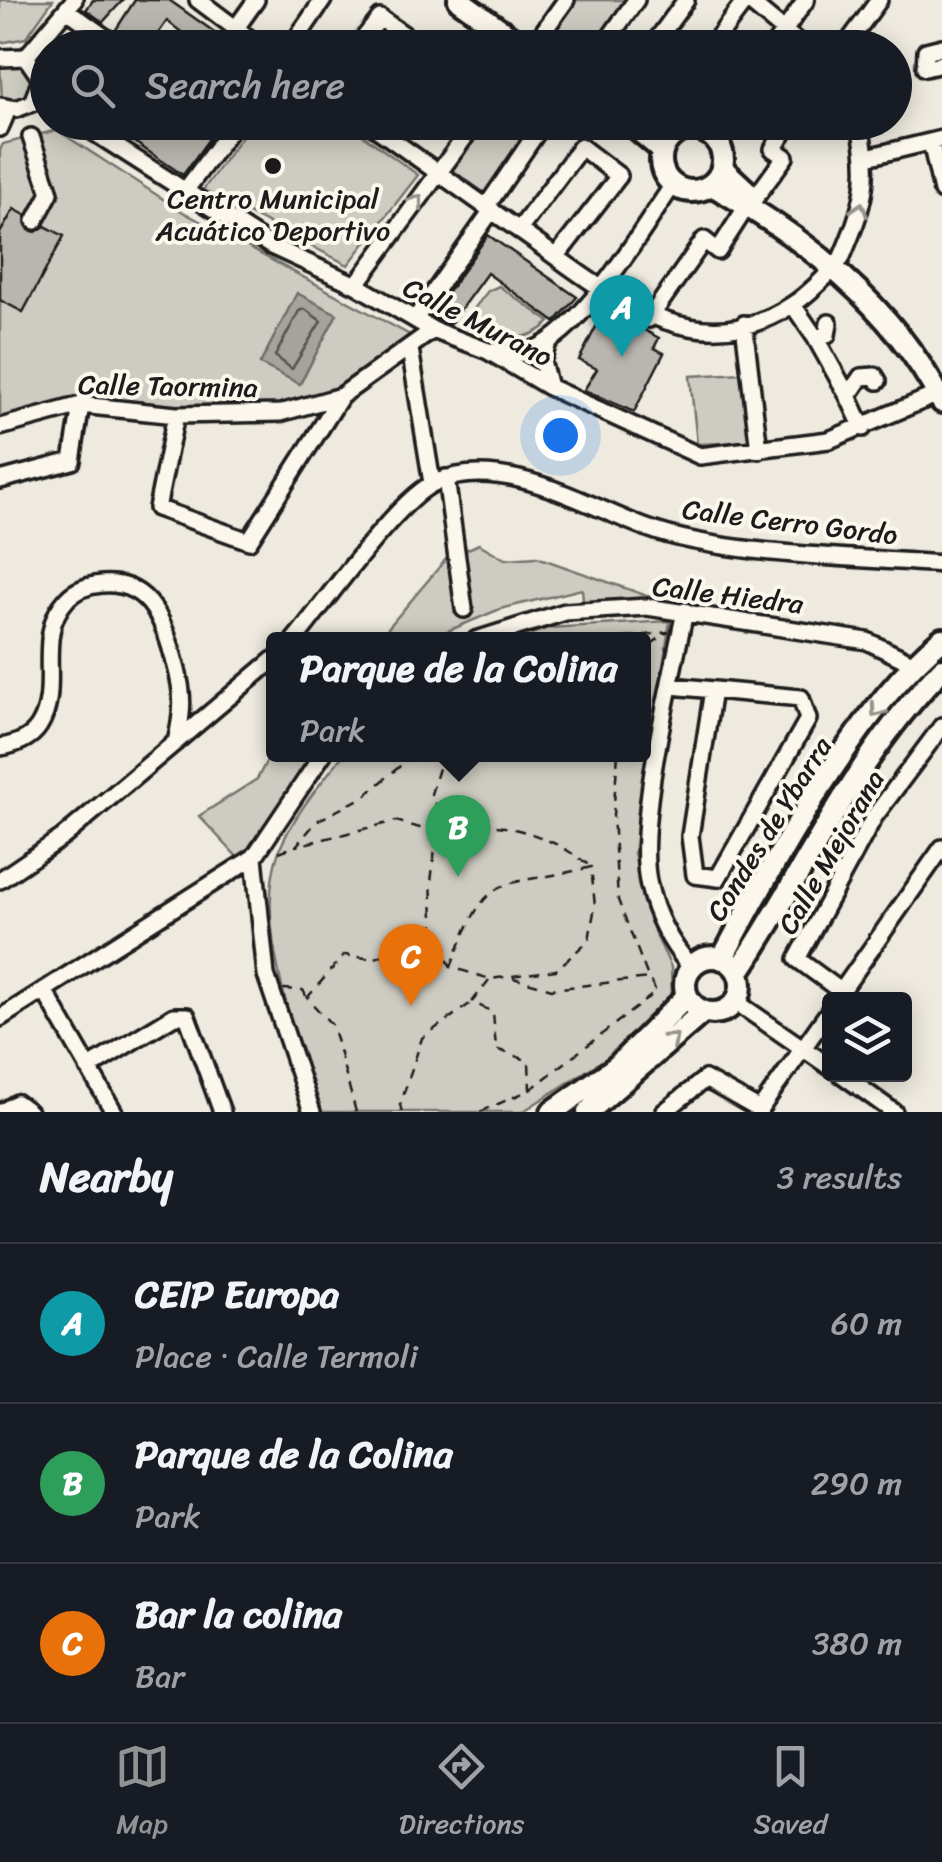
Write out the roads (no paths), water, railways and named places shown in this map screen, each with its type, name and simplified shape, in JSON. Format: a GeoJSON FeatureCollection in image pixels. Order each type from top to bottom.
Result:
{"type":"FeatureCollection","features":[{"type":"Feature","properties":{"kind":"main road"},"geometry":{"type":"LineString","coordinates":[[459,0],[509,30]]}},
{"type":"Feature","properties":{"kind":"main road"},"geometry":{"type":"LineString","coordinates":[[478,0],[515,30]]}},
{"type":"Feature","properties":{"kind":"main road"},"geometry":{"type":"LineString","coordinates":[[660,140],[662,169],[673,186],[692,192],[717,177],[722,150],[716,140]]}},
{"type":"Feature","properties":{"kind":"main road"},"geometry":{"type":"LineString","coordinates":[[717,177],[837,264],[903,335],[941,389]]}},
{"type":"Feature","properties":{"kind":"main road","name":"Condes de Ybarra"},"geometry":{"type":"LineString","coordinates":[[730,966],[816,795],[912,663],[942,639]]}},
{"type":"Feature","properties":{"kind":"main road","name":"Condes de Ybarra"},"geometry":{"type":"LineString","coordinates":[[730,966],[868,757],[906,705],[942,669]]}},
{"type":"Feature","properties":{"kind":"main road"},"geometry":{"type":"LineString","coordinates":[[588,1112],[702,1012],[721,1012],[736,1002],[741,988],[730,966],[705,958],[691,967],[685,978],[686,997],[702,1012]]}},
{"type":"Feature","properties":{"kind":"main road"},"geometry":{"type":"LineString","coordinates":[[552,1112],[616,1067],[686,997]]}},
{"type":"Feature","properties":{"kind":"street"},"geometry":{"type":"LineString","coordinates":[[198,0],[239,30]]}},
{"type":"Feature","properties":{"kind":"street"},"geometry":{"type":"LineString","coordinates":[[236,28],[256,0]]}},
{"type":"Feature","properties":{"kind":"street"},"geometry":{"type":"LineString","coordinates":[[302,30],[323,0]]}},
{"type":"Feature","properties":{"kind":"street"},"geometry":{"type":"LineString","coordinates":[[546,30],[566,0]]}},
{"type":"Feature","properties":{"kind":"street"},"geometry":{"type":"LineString","coordinates":[[615,30],[636,0]]}},
{"type":"Feature","properties":{"kind":"street"},"geometry":{"type":"LineString","coordinates":[[665,30],[686,0]]}},
{"type":"Feature","properties":{"kind":"street"},"geometry":{"type":"LineString","coordinates":[[724,30],[747,0],[784,30]]}},
{"type":"Feature","properties":{"kind":"street"},"geometry":{"type":"LineString","coordinates":[[786,30],[806,0]]}},
{"type":"Feature","properties":{"kind":"street"},"geometry":{"type":"LineString","coordinates":[[857,30],[879,0]]}},
{"type":"Feature","properties":{"kind":"street"},"geometry":{"type":"LineString","coordinates":[[49,30],[71,5],[98,30]]}},
{"type":"Feature","properties":{"kind":"street"},"geometry":{"type":"LineString","coordinates":[[370,30],[380,18],[397,30]]}},
{"type":"Feature","properties":{"kind":"street"},"geometry":{"type":"LineString","coordinates":[[942,47],[926,51],[925,68],[942,64]]}},
{"type":"Feature","properties":{"kind":"street"},"geometry":{"type":"LineString","coordinates":[[0,58],[26,56],[30,51]]}},
{"type":"Feature","properties":{"kind":"street"},"geometry":{"type":"LineString","coordinates":[[26,56],[30,60]]}},
{"type":"Feature","properties":{"kind":"street"},"geometry":{"type":"LineString","coordinates":[[0,128],[4,108],[30,105]]}},
{"type":"Feature","properties":{"kind":"street"},"geometry":{"type":"LineString","coordinates":[[32,140],[50,193],[35,221]]}},
{"type":"Feature","properties":{"kind":"street","name":"Calle Murano"},"geometry":{"type":"LineString","coordinates":[[106,140],[271,246],[356,286],[433,330],[488,351],[549,388],[700,456],[829,440],[941,389]]}},
{"type":"Feature","properties":{"kind":"street"},"geometry":{"type":"LineString","coordinates":[[185,191],[222,140]]}},
{"type":"Feature","properties":{"kind":"street"},"geometry":{"type":"LineString","coordinates":[[391,140],[600,291],[649,318],[685,327],[744,324],[793,305],[837,264],[864,204],[868,156],[864,140]]}},
{"type":"Feature","properties":{"kind":"street"},"geometry":{"type":"LineString","coordinates":[[356,286],[463,140]]}},
{"type":"Feature","properties":{"kind":"street"},"geometry":{"type":"LineString","coordinates":[[415,319],[532,140]]}},
{"type":"Feature","properties":{"kind":"street"},"geometry":{"type":"LineString","coordinates":[[649,318],[704,240],[718,251],[784,157],[773,149],[779,140]]}},
{"type":"Feature","properties":{"kind":"street"},"geometry":{"type":"LineString","coordinates":[[868,156],[936,141],[942,191]]}},
{"type":"Feature","properties":{"kind":"street"},"geometry":{"type":"LineString","coordinates":[[519,230],[581,147],[618,176],[556,257]]}},
{"type":"Feature","properties":{"kind":"street"},"geometry":{"type":"LineString","coordinates":[[549,388],[542,361],[548,344],[600,291],[673,186]]}},
{"type":"Feature","properties":{"kind":"street"},"geometry":{"type":"LineString","coordinates":[[793,305],[848,396],[862,428]]}},
{"type":"Feature","properties":{"kind":"street"},"geometry":{"type":"LineString","coordinates":[[814,338],[826,335],[829,323]]}},
{"type":"Feature","properties":{"kind":"street"},"geometry":{"type":"LineString","coordinates":[[744,324],[759,450]]}},
{"type":"Feature","properties":{"kind":"street","name":"Calle Taormina"},"geometry":{"type":"LineString","coordinates":[[0,427],[81,405],[176,415],[280,413],[341,396],[433,330]]}},
{"type":"Feature","properties":{"kind":"street"},"geometry":{"type":"LineString","coordinates":[[488,351],[521,354],[548,344]]}},
{"type":"Feature","properties":{"kind":"street"},"geometry":{"type":"LineString","coordinates":[[410,349],[470,632]]}},
{"type":"Feature","properties":{"kind":"street"},"geometry":{"type":"LineString","coordinates":[[848,396],[862,378],[874,376],[878,382]]}},
{"type":"Feature","properties":{"kind":"street"},"geometry":{"type":"LineString","coordinates":[[176,415],[157,508],[249,541],[341,396]]}},
{"type":"Feature","properties":{"kind":"street"},"geometry":{"type":"LineString","coordinates":[[0,480],[72,461],[81,405]]}},
{"type":"Feature","properties":{"kind":"street","name":"Calle Cerro Gordo"},"geometry":{"type":"LineString","coordinates":[[439,481],[496,474],[652,530],[736,546],[942,564]]}},
{"type":"Feature","properties":{"kind":"street"},"geometry":{"type":"LineString","coordinates":[[300,632],[405,502],[439,481]]}},
{"type":"Feature","properties":{"kind":"street"},"geometry":{"type":"LineString","coordinates":[[0,747],[17,745],[39,726],[46,703],[48,638],[64,601],[96,584],[136,588],[161,619],[185,704],[176,742]]}},
{"type":"Feature","properties":{"kind":"street","name":"Calle Hiedra"},"geometry":{"type":"LineString","coordinates":[[499,632],[565,612],[646,607],[868,641],[912,663]]}},
{"type":"Feature","properties":{"kind":"street"},"geometry":{"type":"LineString","coordinates":[[685,611],[648,815],[647,882],[660,920],[691,967]]}},
{"type":"Feature","properties":{"kind":"street"},"geometry":{"type":"LineString","coordinates":[[0,880],[63,838],[266,666]]}},
{"type":"Feature","properties":{"kind":"street"},"geometry":{"type":"LineString","coordinates":[[671,686],[801,698],[808,720],[718,878],[696,875],[690,836],[713,690]]}},
{"type":"Feature","properties":{"kind":"street"},"geometry":{"type":"LineString","coordinates":[[185,704],[197,713],[207,713]]}},
{"type":"Feature","properties":{"kind":"street","name":"Calle Mejorana"},"geometry":{"type":"LineString","coordinates":[[834,992],[797,959],[874,818],[942,726]]}},
{"type":"Feature","properties":{"kind":"street"},"geometry":{"type":"LineString","coordinates":[[0,1018],[254,857],[318,762]]}},
{"type":"Feature","properties":{"kind":"street"},"geometry":{"type":"LineString","coordinates":[[842,992],[942,848]]}},
{"type":"Feature","properties":{"kind":"street"},"geometry":{"type":"LineString","coordinates":[[254,857],[266,976],[312,1112]]}},
{"type":"Feature","properties":{"kind":"street"},"geometry":{"type":"LineString","coordinates":[[44,990],[114,1112]]}},
{"type":"Feature","properties":{"kind":"street"},"geometry":{"type":"LineString","coordinates":[[736,1002],[822,1061]]}},
{"type":"Feature","properties":{"kind":"street"},"geometry":{"type":"LineString","coordinates":[[88,1068],[174,1016],[187,1016],[222,1112]]}},
{"type":"Feature","properties":{"kind":"street"},"geometry":{"type":"LineString","coordinates":[[664,1112],[705,1079],[759,1111],[822,1021]]}},
{"type":"Feature","properties":{"kind":"street"},"geometry":{"type":"LineString","coordinates":[[852,1082],[894,1112]]}},
{"type":"Feature","properties":{"kind":"street"},"geometry":{"type":"LineString","coordinates":[[2,1112],[17,1103],[29,1112]]}},
{"type":"Feature","properties":{"kind":"water"},"geometry":{"type":"Polygon","coordinates":[[[297,293],[337,314],[300,384],[260,364],[297,293]]]}},
{"type":"Feature","properties":{"kind":"place","name":"Centro Municipal Acuático Deportivo"},"geometry":{"type":"Point","coordinates":[273,166]}},
{"type":"Feature","properties":{"kind":"place","name":"CEIP Europa"},"geometry":{"type":"Point","coordinates":[622,357]}},
{"type":"Feature","properties":{"kind":"place","name":"Parque de la Colina"},"geometry":{"type":"Point","coordinates":[458,877]}},
{"type":"Feature","properties":{"kind":"place","name":"Bar la colina"},"geometry":{"type":"Point","coordinates":[411,1006]}}]}
